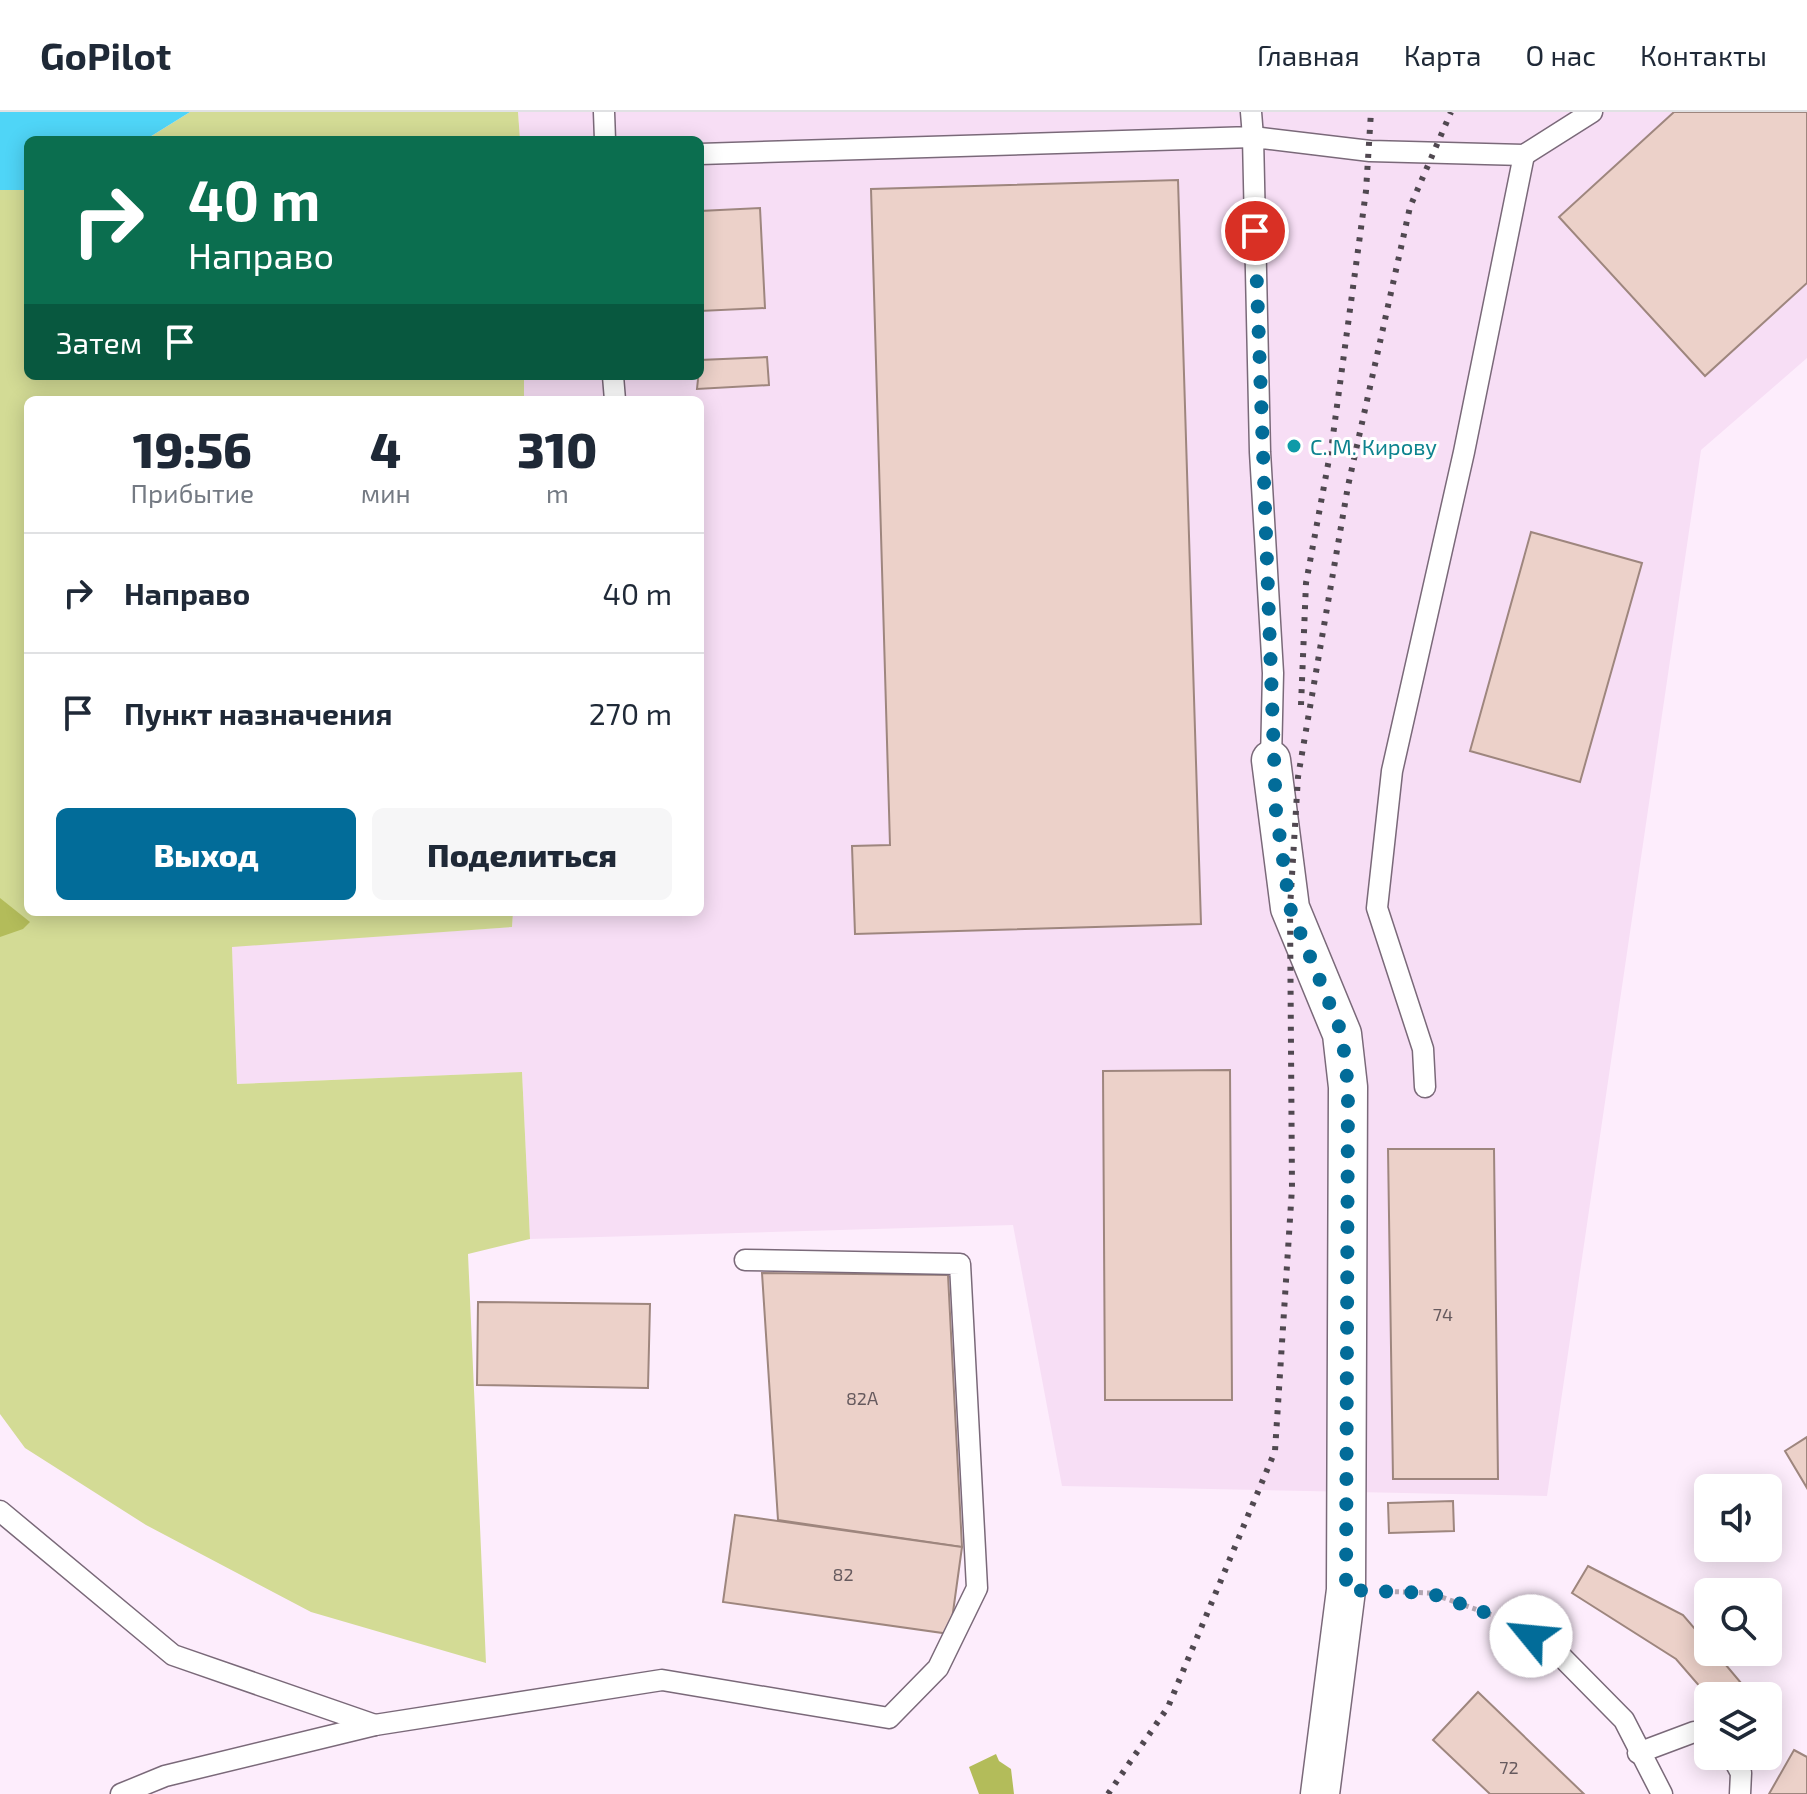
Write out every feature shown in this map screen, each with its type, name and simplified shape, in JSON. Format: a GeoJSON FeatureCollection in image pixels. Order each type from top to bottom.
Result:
{"type":"FeatureCollection","features":[{"type":"Feature","properties":{"kind":"street"},"geometry":{"type":"LineString","coordinates":[[1271,760],[1290,908],[1342,1034],[1348,1087],[1346,1590],[1320,1794]]}},
{"type":"Feature","properties":{"kind":"lane"},"geometry":{"type":"LineString","coordinates":[[604,112],[605,136]]}},
{"type":"Feature","properties":{"kind":"lane"},"geometry":{"type":"LineString","coordinates":[[1251,112],[1260,452],[1273,673],[1271,760]]}},
{"type":"Feature","properties":{"kind":"lane"},"geometry":{"type":"LineString","coordinates":[[704,154],[1253,137],[1370,151],[1524,155],[1592,112]]}},
{"type":"Feature","properties":{"kind":"lane"},"geometry":{"type":"LineString","coordinates":[[1425,1087],[1423,1049],[1377,908],[1392,771],[1464,452],[1524,155]]}},
{"type":"Feature","properties":{"kind":"lane"},"geometry":{"type":"LineString","coordinates":[[121,1794],[165,1776],[375,1725],[662,1680],[889,1718],[938,1668],[977,1588],[960,1264],[745,1260]]}},
{"type":"Feature","properties":{"kind":"lane"},"geometry":{"type":"LineString","coordinates":[[0,1511],[173,1655],[375,1725]]}},
{"type":"Feature","properties":{"kind":"lane"},"geometry":{"type":"LineString","coordinates":[[1551,1646],[1624,1720],[1638,1753],[1662,1794]]}},
{"type":"Feature","properties":{"kind":"lane"},"geometry":{"type":"LineString","coordinates":[[1638,1753],[1694,1732]]}},
{"type":"Feature","properties":{"kind":"lane"},"geometry":{"type":"LineString","coordinates":[[1739,1770],[1740,1794]]}},
{"type":"Feature","properties":{"kind":"path"},"geometry":{"type":"LineString","coordinates":[[1346,1590],[1430,1593],[1492,1615],[1551,1646]]}},
{"type":"Feature","properties":{"kind":"shaded area"},"geometry":{"type":"Polygon","coordinates":[[[518,112],[1807,112],[1807,358],[1701,450],[1547,1496],[1062,1486],[1013,1225],[530,1239],[522,1072],[237,1084],[232,946],[512,927],[513,916],[704,916],[704,396],[524,396],[524,380],[704,380],[704,136],[520,136],[518,112]]]}},
{"type":"Feature","properties":{"kind":"green space"},"geometry":{"type":"Polygon","coordinates":[[[190,112],[518,112],[520,136],[151,136],[190,112]]]}},
{"type":"Feature","properties":{"kind":"green space"},"geometry":{"type":"Polygon","coordinates":[[[0,190],[24,190],[24,380],[524,380],[524,396],[24,396],[24,916],[513,916],[512,927],[232,947],[237,1084],[522,1072],[530,1239],[468,1254],[486,1663],[311,1612],[146,1525],[25,1448],[0,1414],[0,190]]]}},
{"type":"Feature","properties":{"kind":"green space"},"geometry":{"type":"Polygon","coordinates":[[[0,898],[30,922],[23,929],[0,937],[0,898]]]}},
{"type":"Feature","properties":{"kind":"green space"},"geometry":{"type":"Polygon","coordinates":[[[996,1754],[999,1761],[1011,1769],[1014,1794],[979,1794],[969,1767],[996,1754]]]}},
{"type":"Feature","properties":{"kind":"water"},"geometry":{"type":"Polygon","coordinates":[[[0,112],[190,112],[151,136],[24,136],[24,190],[0,190],[0,112]]]}},
{"type":"Feature","properties":{"kind":"building"},"geometry":{"type":"Polygon","coordinates":[[[1674,112],[1807,112],[1807,283],[1705,376],[1559,217],[1674,112]]]}},
{"type":"Feature","properties":{"kind":"building"},"geometry":{"type":"Polygon","coordinates":[[[1178,180],[1201,924],[855,934],[852,846],[890,845],[871,189],[1178,180]]]}},
{"type":"Feature","properties":{"kind":"building"},"geometry":{"type":"Polygon","coordinates":[[[760,208],[765,308],[704,311],[704,211],[760,208]]]}},
{"type":"Feature","properties":{"kind":"building"},"geometry":{"type":"Polygon","coordinates":[[[767,357],[769,385],[697,389],[698,380],[704,380],[704,360],[767,357]]]}},
{"type":"Feature","properties":{"kind":"building"},"geometry":{"type":"Polygon","coordinates":[[[1531,532],[1642,563],[1580,782],[1470,751],[1531,532]]]}},
{"type":"Feature","properties":{"kind":"building"},"geometry":{"type":"Polygon","coordinates":[[[1230,1070],[1232,1400],[1105,1400],[1103,1071],[1230,1070]]]}},
{"type":"Feature","properties":{"kind":"building"},"geometry":{"type":"Polygon","coordinates":[[[1388,1149],[1494,1149],[1498,1479],[1393,1479],[1388,1149]]]}},
{"type":"Feature","properties":{"kind":"building"},"geometry":{"type":"Polygon","coordinates":[[[762,1273],[948,1275],[962,1547],[778,1520],[762,1273]]]}},
{"type":"Feature","properties":{"kind":"building"},"geometry":{"type":"Polygon","coordinates":[[[478,1302],[650,1304],[648,1388],[477,1385],[478,1302]]]}},
{"type":"Feature","properties":{"kind":"building"},"geometry":{"type":"Polygon","coordinates":[[[1807,1437],[1807,1488],[1785,1451],[1807,1437]]]}},
{"type":"Feature","properties":{"kind":"building"},"geometry":{"type":"Polygon","coordinates":[[[1453,1501],[1454,1531],[1389,1533],[1388,1503],[1453,1501]]]}},
{"type":"Feature","properties":{"kind":"building"},"geometry":{"type":"Polygon","coordinates":[[[735,1515],[962,1547],[950,1634],[723,1602],[735,1515]]]}},
{"type":"Feature","properties":{"kind":"building"},"geometry":{"type":"Polygon","coordinates":[[[1588,1566],[1683,1615],[1694,1628],[1694,1666],[1727,1666],[1740,1682],[1696,1682],[1676,1659],[1572,1593],[1588,1566]]]}},
{"type":"Feature","properties":{"kind":"building"},"geometry":{"type":"Polygon","coordinates":[[[1478,1692],[1584,1794],[1490,1794],[1433,1740],[1478,1692]]]}},
{"type":"Feature","properties":{"kind":"building"},"geometry":{"type":"Polygon","coordinates":[[[1794,1750],[1807,1757],[1807,1794],[1769,1794],[1794,1750]]]}},
{"type":"Feature","properties":{"kind":"railway"},"geometry":{"type":"LineString","coordinates":[[1301,705],[1306,583],[1332,443],[1366,191],[1371,112]]}},
{"type":"Feature","properties":{"kind":"railway"},"geometry":{"type":"LineString","coordinates":[[1108,1794],[1168,1707],[1275,1451],[1292,1188],[1290,908],[1298,777],[1348,486],[1410,207],[1451,112]]}},
{"type":"Feature","properties":{"kind":"place","name":"С. М. Кирову"},"geometry":{"type":"Point","coordinates":[1294,446]}},
{"type":"Feature","properties":{"kind":"route"},"geometry":{"type":"LineString","coordinates":[[1255,231],[1260,452],[1273,673],[1271,760],[1276,811],[1290,908],[1342,1034],[1348,1087],[1346,1590],[1430,1593],[1492,1615],[1531,1636]]}}]}
